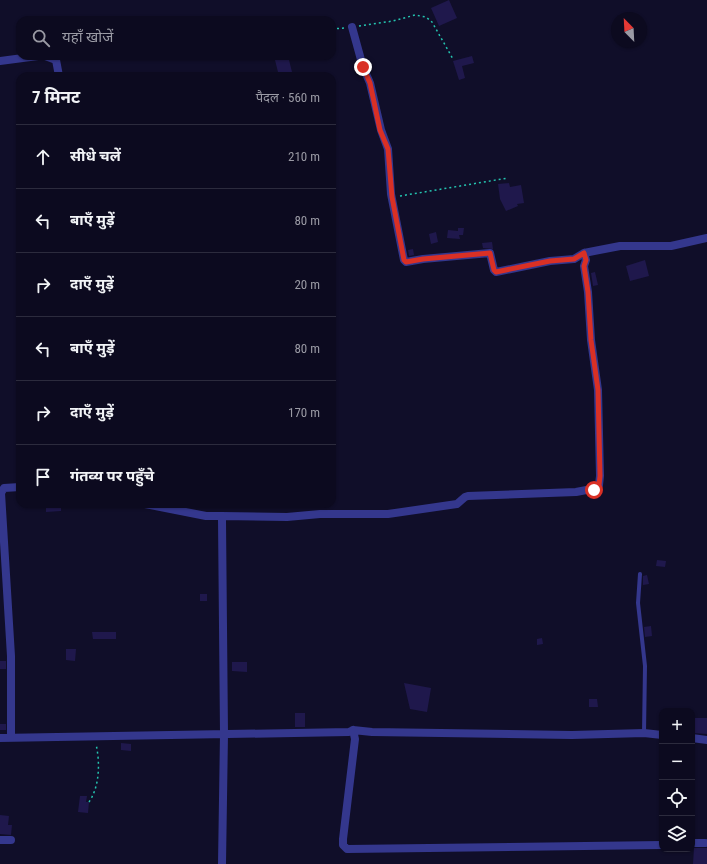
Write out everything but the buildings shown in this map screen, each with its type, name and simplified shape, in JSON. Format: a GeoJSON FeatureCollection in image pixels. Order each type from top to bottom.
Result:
{"type":"FeatureCollection","features":[{"type":"Feature","properties":{"kind":"street"},"geometry":{"type":"LineString","coordinates":[[352,27],[363,67],[370,83],[380,130],[388,149],[392,197],[403,256],[406,262],[490,253],[494,270],[496,272],[550,261],[574,259],[584,253],[620,246],[670,246],[707,238]]}},
{"type":"Feature","properties":{"kind":"street"},"geometry":{"type":"LineString","coordinates":[[0,62],[16,59]]}},
{"type":"Feature","properties":{"kind":"street"},"geometry":{"type":"LineString","coordinates":[[57,60],[58,72]]}},
{"type":"Feature","properties":{"kind":"street"},"geometry":{"type":"LineString","coordinates":[[165,508],[206,516],[287,517],[320,514],[388,514],[457,504],[468,496],[576,492],[597,488],[599,485],[600,476],[598,390],[591,340],[588,292],[584,266],[586,260],[584,253]]}},
{"type":"Feature","properties":{"kind":"street"},"geometry":{"type":"LineString","coordinates":[[11,737],[11,656],[1,495],[4,488],[16,487]]}},
{"type":"Feature","properties":{"kind":"street"},"geometry":{"type":"LineString","coordinates":[[220,516],[222,527],[221,582],[224,734],[222,864]]}},
{"type":"Feature","properties":{"kind":"street"},"geometry":{"type":"LineString","coordinates":[[0,738],[348,732],[353,730],[372,732],[533,734],[644,733],[659,735]]}},
{"type":"Feature","properties":{"kind":"street"},"geometry":{"type":"LineString","coordinates":[[353,730],[355,739],[343,839],[343,844],[347,849],[659,845]]}},
{"type":"Feature","properties":{"kind":"street"},"geometry":{"type":"LineString","coordinates":[[695,738],[707,740]]}},
{"type":"Feature","properties":{"kind":"street"},"geometry":{"type":"LineString","coordinates":[[0,840],[11,840]]}},
{"type":"Feature","properties":{"kind":"street"},"geometry":{"type":"LineString","coordinates":[[695,843],[705,843]]}},
{"type":"Feature","properties":{"kind":"lane"},"geometry":{"type":"LineString","coordinates":[[640,574],[638,603],[645,666],[644,733]]}},
{"type":"Feature","properties":{"kind":"path"},"geometry":{"type":"LineString","coordinates":[[336,29],[372,25],[419,15],[432,22],[453,59]]}},
{"type":"Feature","properties":{"kind":"path"},"geometry":{"type":"LineString","coordinates":[[392,197],[508,178]]}},
{"type":"Feature","properties":{"kind":"path"},"geometry":{"type":"LineString","coordinates":[[89,802],[94,795],[98,766],[98,754],[94,736]]}},
{"type":"Feature","properties":{"kind":"route"},"geometry":{"type":"LineString","coordinates":[[363,67],[370,83],[376,114],[380,124],[380,130],[388,149],[392,197],[403,256],[406,262],[478,253],[490,253],[492,264],[496,272],[550,261],[574,259],[584,253],[586,260],[584,266],[588,292],[591,340],[598,390],[600,476],[599,485],[594,490]]}}]}
